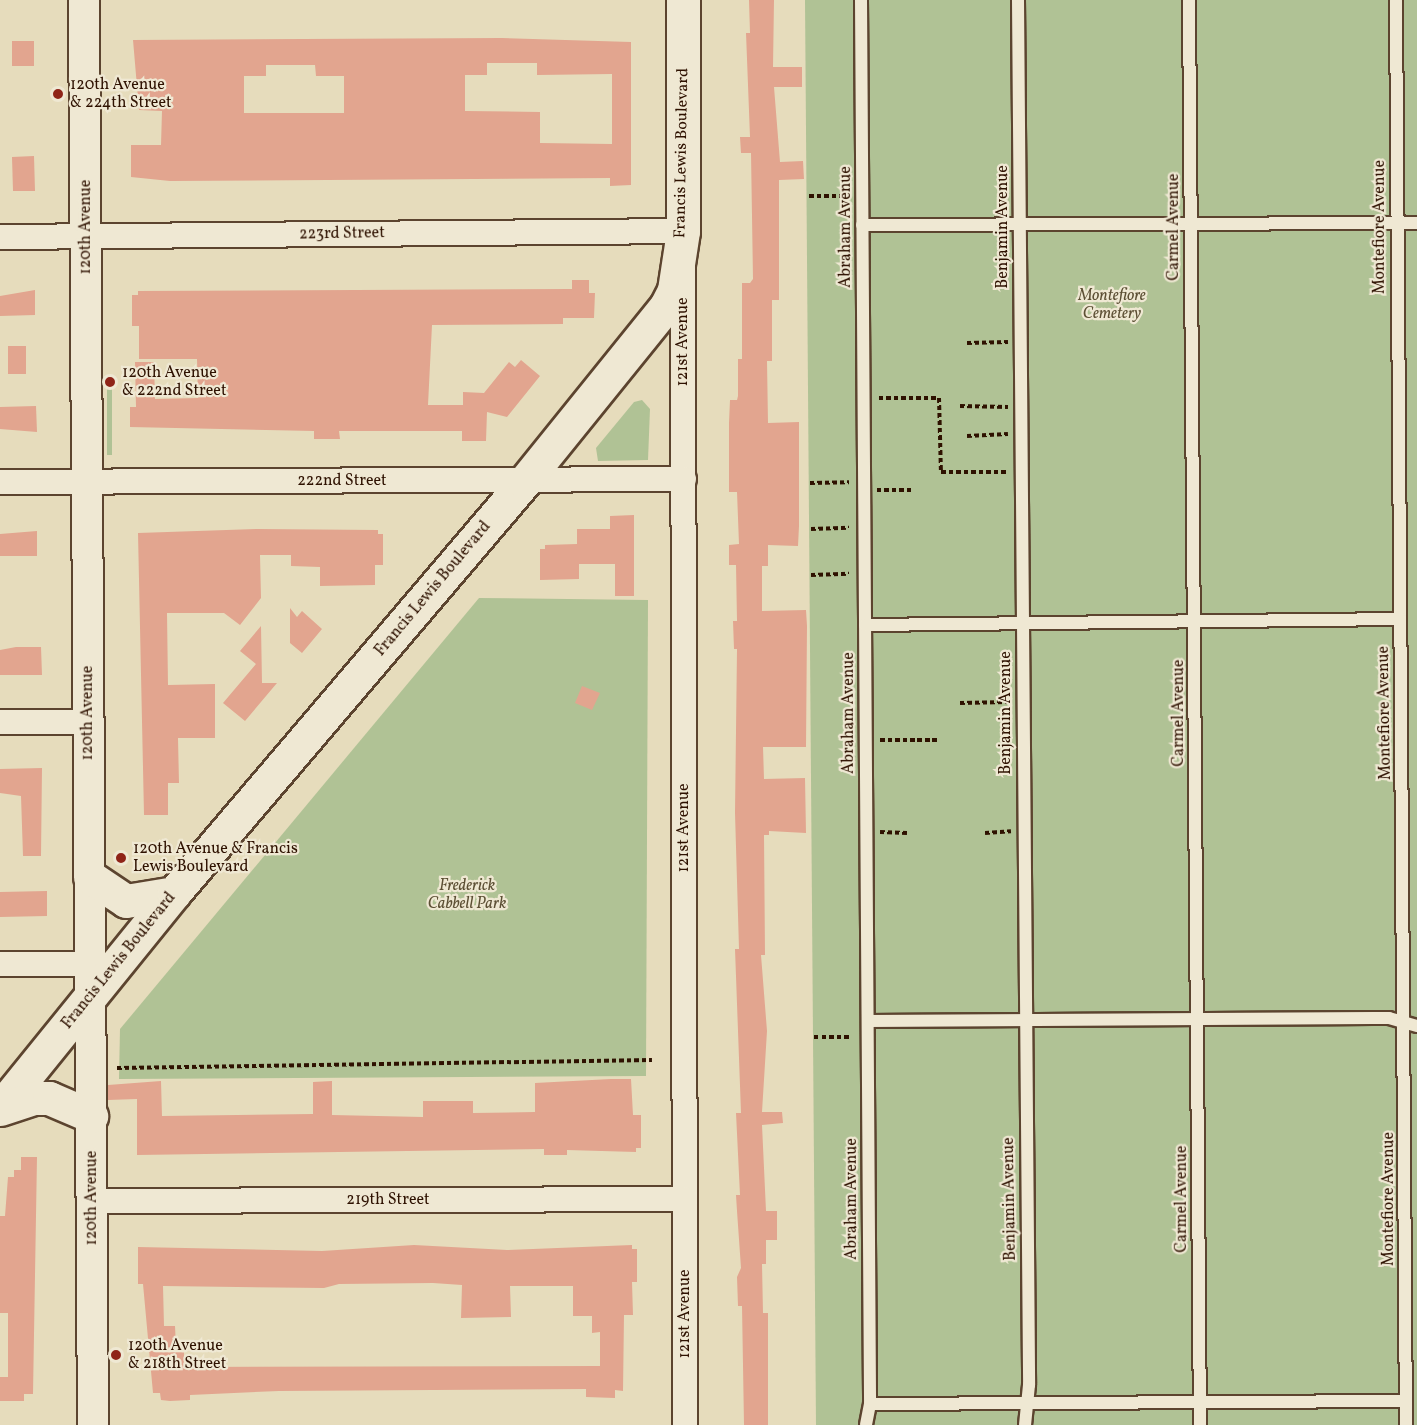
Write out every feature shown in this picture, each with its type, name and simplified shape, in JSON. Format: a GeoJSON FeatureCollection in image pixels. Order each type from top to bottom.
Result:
{"type":"FeatureCollection","features":[{"type":"Feature","properties":{"kind":"main road","name":"Francis Lewis Boulevard"},"geometry":{"type":"LineString","coordinates":[[0,1108],[90,997],[100,968],[174,893],[525,482],[666,306],[674,290],[683,231],[683,0]]}},
{"type":"Feature","properties":{"kind":"main road"},"geometry":{"type":"LineString","coordinates":[[90,877],[126,901],[174,893]]}},
{"type":"Feature","properties":{"kind":"main road"},"geometry":{"type":"LineString","coordinates":[[0,1108],[34,1098],[49,1098],[91,1116]]}},
{"type":"Feature","properties":{"kind":"street","name":"120th Avenue"},"geometry":{"type":"LineString","coordinates":[[84,0],[90,877],[100,968]]}},
{"type":"Feature","properties":{"kind":"street","name":"223rd Street"},"geometry":{"type":"LineString","coordinates":[[0,237],[683,231]]}},
{"type":"Feature","properties":{"kind":"street","name":"121st Avenue"},"geometry":{"type":"LineString","coordinates":[[683,231],[685,1425]]}},
{"type":"Feature","properties":{"kind":"street","name":"222nd Street"},"geometry":{"type":"LineString","coordinates":[[0,482],[525,482],[684,479]]}},
{"type":"Feature","properties":{"kind":"street"},"geometry":{"type":"LineString","coordinates":[[0,722],[88,722]]}},
{"type":"Feature","properties":{"kind":"street"},"geometry":{"type":"LineString","coordinates":[[0,964],[100,968]]}},
{"type":"Feature","properties":{"kind":"street","name":"120th Avenue"},"geometry":{"type":"LineString","coordinates":[[90,997],[93,1425]]}},
{"type":"Feature","properties":{"kind":"street","name":"219th Street"},"geometry":{"type":"LineString","coordinates":[[92,1200],[685,1199]]}},
{"type":"Feature","properties":{"kind":"lane","name":"Abraham Avenue"},"geometry":{"type":"LineString","coordinates":[[861,0],[870,1404],[866,1425]]}},
{"type":"Feature","properties":{"kind":"lane","name":"Benjamin Avenue"},"geometry":{"type":"LineString","coordinates":[[1018,0],[1029,1385],[1025,1402],[1025,1425]]}},
{"type":"Feature","properties":{"kind":"lane","name":"Carmel Avenue"},"geometry":{"type":"LineString","coordinates":[[1189,0],[1200,1425]]}},
{"type":"Feature","properties":{"kind":"lane","name":"Montefiore Avenue"},"geometry":{"type":"LineString","coordinates":[[1396,0],[1406,1425]]}},
{"type":"Feature","properties":{"kind":"lane"},"geometry":{"type":"LineString","coordinates":[[862,225],[1417,223]]}},
{"type":"Feature","properties":{"kind":"lane"},"geometry":{"type":"LineString","coordinates":[[866,625],[1400,619]]}},
{"type":"Feature","properties":{"kind":"lane"},"geometry":{"type":"LineString","coordinates":[[868,1021],[1389,1018],[1417,1026]]}},
{"type":"Feature","properties":{"kind":"lane"},"geometry":{"type":"LineString","coordinates":[[870,1404],[1406,1401]]}},
{"type":"Feature","properties":{"kind":"path"},"geometry":{"type":"LineString","coordinates":[[809,196],[862,196]]}},
{"type":"Feature","properties":{"kind":"path"},"geometry":{"type":"LineString","coordinates":[[968,343],[1020,342]]}},
{"type":"Feature","properties":{"kind":"path"},"geometry":{"type":"LineString","coordinates":[[863,398],[939,398],[941,472],[1021,472]]}},
{"type":"Feature","properties":{"kind":"path"},"geometry":{"type":"LineString","coordinates":[[960,406],[1021,407]]}},
{"type":"Feature","properties":{"kind":"path"},"geometry":{"type":"LineString","coordinates":[[967,436],[1021,434]]}},
{"type":"Feature","properties":{"kind":"path"},"geometry":{"type":"LineString","coordinates":[[810,483],[913,490]]}},
{"type":"Feature","properties":{"kind":"path"},"geometry":{"type":"LineString","coordinates":[[811,529],[865,527]]}},
{"type":"Feature","properties":{"kind":"path"},"geometry":{"type":"LineString","coordinates":[[811,576],[865,573]]}},
{"type":"Feature","properties":{"kind":"path"},"geometry":{"type":"LineString","coordinates":[[960,702],[1022,701]]}},
{"type":"Feature","properties":{"kind":"path"},"geometry":{"type":"LineString","coordinates":[[866,740],[939,740]]}},
{"type":"Feature","properties":{"kind":"path"},"geometry":{"type":"LineString","coordinates":[[985,832],[1023,831]]}},
{"type":"Feature","properties":{"kind":"path"},"geometry":{"type":"LineString","coordinates":[[867,832],[907,833]]}},
{"type":"Feature","properties":{"kind":"path"},"geometry":{"type":"LineString","coordinates":[[814,1037],[868,1037]]}},
{"type":"Feature","properties":{"kind":"path"},"geometry":{"type":"LineString","coordinates":[[117,1068],[652,1060]]}},
{"type":"Feature","properties":{"kind":"green space","name":"Montefiore Cemetery"},"geometry":{"type":"Polygon","coordinates":[[[805,0],[1417,0],[1417,1425],[816,1425],[805,0]]]}},
{"type":"Feature","properties":{"kind":"green space"},"geometry":{"type":"Polygon","coordinates":[[[107,375],[112,375],[112,455],[107,455],[107,375]]]}},
{"type":"Feature","properties":{"kind":"green space"},"geometry":{"type":"Polygon","coordinates":[[[642,400],[650,409],[648,460],[598,461],[596,448],[634,402],[642,400]]]}},
{"type":"Feature","properties":{"kind":"green space","name":"Frederick Cabbell Park"},"geometry":{"type":"Polygon","coordinates":[[[479,598],[648,600],[646,1076],[119,1079],[120,1029],[479,598]]]}},
{"type":"Feature","properties":{"kind":"building"},"geometry":{"type":"Polygon","coordinates":[[[749,0],[774,0],[773,67],[802,67],[802,87],[774,87],[780,162],[803,161],[804,179],[779,180],[779,300],[772,300],[772,361],[767,361],[768,423],[799,422],[799,526],[798,546],[768,545],[768,566],[762,566],[762,611],[806,610],[807,626],[806,747],[763,747],[764,779],[805,778],[806,833],[769,831],[769,835],[764,835],[765,955],[761,955],[767,1031],[762,1112],[782,1112],[783,1123],[762,1125],[766,1211],[777,1211],[777,1240],[766,1240],[766,1264],[762,1264],[763,1313],[768,1313],[768,1425],[744,1425],[742,1306],[738,1306],[737,1277],[741,1268],[736,1195],[740,1195],[736,1113],[741,1113],[735,949],[739,949],[735,813],[737,649],[734,649],[733,621],[737,621],[736,565],[729,565],[729,545],[739,544],[737,492],[729,492],[729,423],[730,400],[737,400],[738,396],[738,359],[742,359],[742,283],[750,283],[753,279],[751,153],[741,153],[740,137],[750,137],[746,33],[750,33],[749,0]]]}},
{"type":"Feature","properties":{"kind":"building"},"geometry":{"type":"Polygon","coordinates":[[[502,38],[631,42],[631,185],[610,186],[610,178],[170,181],[131,177],[131,145],[161,145],[162,111],[139,110],[133,40],[502,38]],[[487,63],[487,75],[465,75],[465,111],[540,112],[540,143],[612,144],[612,74],[537,75],[537,63],[487,63]],[[266,65],[266,76],[244,76],[244,113],[344,113],[344,76],[316,76],[315,65],[266,65]]]}},
{"type":"Feature","properties":{"kind":"building"},"geometry":{"type":"Polygon","coordinates":[[[12,41],[34,41],[34,66],[12,66],[12,41]]]}},
{"type":"Feature","properties":{"kind":"building"},"geometry":{"type":"Polygon","coordinates":[[[34,156],[35,191],[13,191],[12,157],[34,156]]]}},
{"type":"Feature","properties":{"kind":"building"},"geometry":{"type":"Polygon","coordinates":[[[572,280],[589,280],[589,293],[595,293],[594,318],[563,318],[563,324],[432,325],[428,405],[463,405],[463,392],[484,393],[509,362],[515,367],[521,360],[540,376],[507,417],[487,412],[486,441],[462,441],[462,431],[339,431],[340,439],[314,439],[314,431],[130,427],[130,407],[136,407],[135,362],[154,362],[155,399],[198,398],[197,359],[139,359],[139,326],[132,326],[132,295],[138,295],[138,291],[572,289],[572,280]]]}},
{"type":"Feature","properties":{"kind":"building"},"geometry":{"type":"Polygon","coordinates":[[[35,290],[35,315],[0,316],[0,296],[35,290]]]}},
{"type":"Feature","properties":{"kind":"building"},"geometry":{"type":"Polygon","coordinates":[[[8,346],[26,346],[26,374],[8,374],[8,346]]]}},
{"type":"Feature","properties":{"kind":"building"},"geometry":{"type":"Polygon","coordinates":[[[36,406],[37,432],[0,429],[0,407],[36,406]]]}},
{"type":"Feature","properties":{"kind":"building"},"geometry":{"type":"Polygon","coordinates":[[[634,515],[634,596],[615,596],[615,564],[579,564],[579,579],[540,580],[540,549],[545,549],[545,545],[577,544],[577,529],[610,529],[610,516],[634,515]]]}},
{"type":"Feature","properties":{"kind":"building"},"geometry":{"type":"Polygon","coordinates":[[[256,529],[378,530],[378,534],[383,534],[383,565],[375,565],[375,585],[320,586],[320,567],[291,566],[291,555],[260,555],[261,598],[240,625],[224,613],[167,613],[168,685],[215,684],[215,738],[178,738],[179,783],[168,783],[168,815],[144,815],[138,533],[256,529]]]}},
{"type":"Feature","properties":{"kind":"building"},"geometry":{"type":"Polygon","coordinates":[[[37,531],[37,556],[0,556],[0,534],[37,531]]]}},
{"type":"Feature","properties":{"kind":"building"},"geometry":{"type":"Polygon","coordinates":[[[290,608],[297,617],[302,611],[322,629],[302,653],[290,643],[290,608]]]}},
{"type":"Feature","properties":{"kind":"building"},"geometry":{"type":"Polygon","coordinates":[[[261,626],[262,683],[277,683],[245,721],[223,703],[256,664],[240,651],[261,626]]]}},
{"type":"Feature","properties":{"kind":"building"},"geometry":{"type":"Polygon","coordinates":[[[16,647],[41,647],[42,675],[0,675],[0,650],[16,647]]]}},
{"type":"Feature","properties":{"kind":"building"},"geometry":{"type":"Polygon","coordinates":[[[582,686],[600,693],[592,710],[575,703],[582,686]]]}},
{"type":"Feature","properties":{"kind":"building"},"geometry":{"type":"Polygon","coordinates":[[[42,768],[41,856],[23,856],[21,796],[0,793],[0,769],[42,768]]]}},
{"type":"Feature","properties":{"kind":"building"},"geometry":{"type":"Polygon","coordinates":[[[47,891],[47,916],[0,917],[0,892],[47,891]]]}},
{"type":"Feature","properties":{"kind":"building"},"geometry":{"type":"Polygon","coordinates":[[[631,1079],[633,1115],[641,1115],[641,1148],[636,1148],[636,1152],[567,1150],[567,1155],[544,1155],[544,1149],[137,1155],[137,1099],[108,1100],[108,1085],[161,1081],[162,1116],[313,1114],[313,1082],[332,1081],[332,1115],[423,1117],[423,1101],[473,1101],[473,1113],[535,1112],[535,1083],[631,1079]]]}},
{"type":"Feature","properties":{"kind":"building"},"geometry":{"type":"Polygon","coordinates":[[[21,1157],[37,1157],[33,1394],[24,1394],[24,1401],[0,1401],[0,1377],[8,1377],[8,1313],[0,1313],[0,1216],[5,1216],[8,1177],[14,1177],[14,1170],[21,1170],[21,1157]]]}},
{"type":"Feature","properties":{"kind":"building"},"geometry":{"type":"Polygon","coordinates":[[[414,1245],[507,1250],[632,1245],[632,1249],[637,1249],[637,1282],[632,1282],[633,1315],[624,1315],[623,1391],[615,1390],[615,1398],[586,1397],[586,1389],[279,1391],[190,1395],[190,1400],[170,1401],[161,1400],[160,1393],[153,1393],[143,1284],[138,1284],[138,1247],[322,1251],[414,1245]],[[339,1284],[324,1288],[163,1286],[164,1326],[175,1326],[176,1348],[184,1348],[184,1367],[600,1366],[600,1332],[592,1333],[592,1316],[573,1316],[573,1286],[510,1286],[511,1317],[461,1318],[462,1285],[339,1284]]]}},
{"type":"Feature","properties":{"kind":"place","name":"120th Avenue & 224th Street"},"geometry":{"type":"Point","coordinates":[58,94]}},
{"type":"Feature","properties":{"kind":"place","name":"120th Avenue & 222nd Street"},"geometry":{"type":"Point","coordinates":[110,382]}},
{"type":"Feature","properties":{"kind":"place","name":"120th Avenue & Francis Lewis Boulevard"},"geometry":{"type":"Point","coordinates":[121,858]}},
{"type":"Feature","properties":{"kind":"place","name":"120th Avenue & 218th Street"},"geometry":{"type":"Point","coordinates":[116,1355]}}]}
